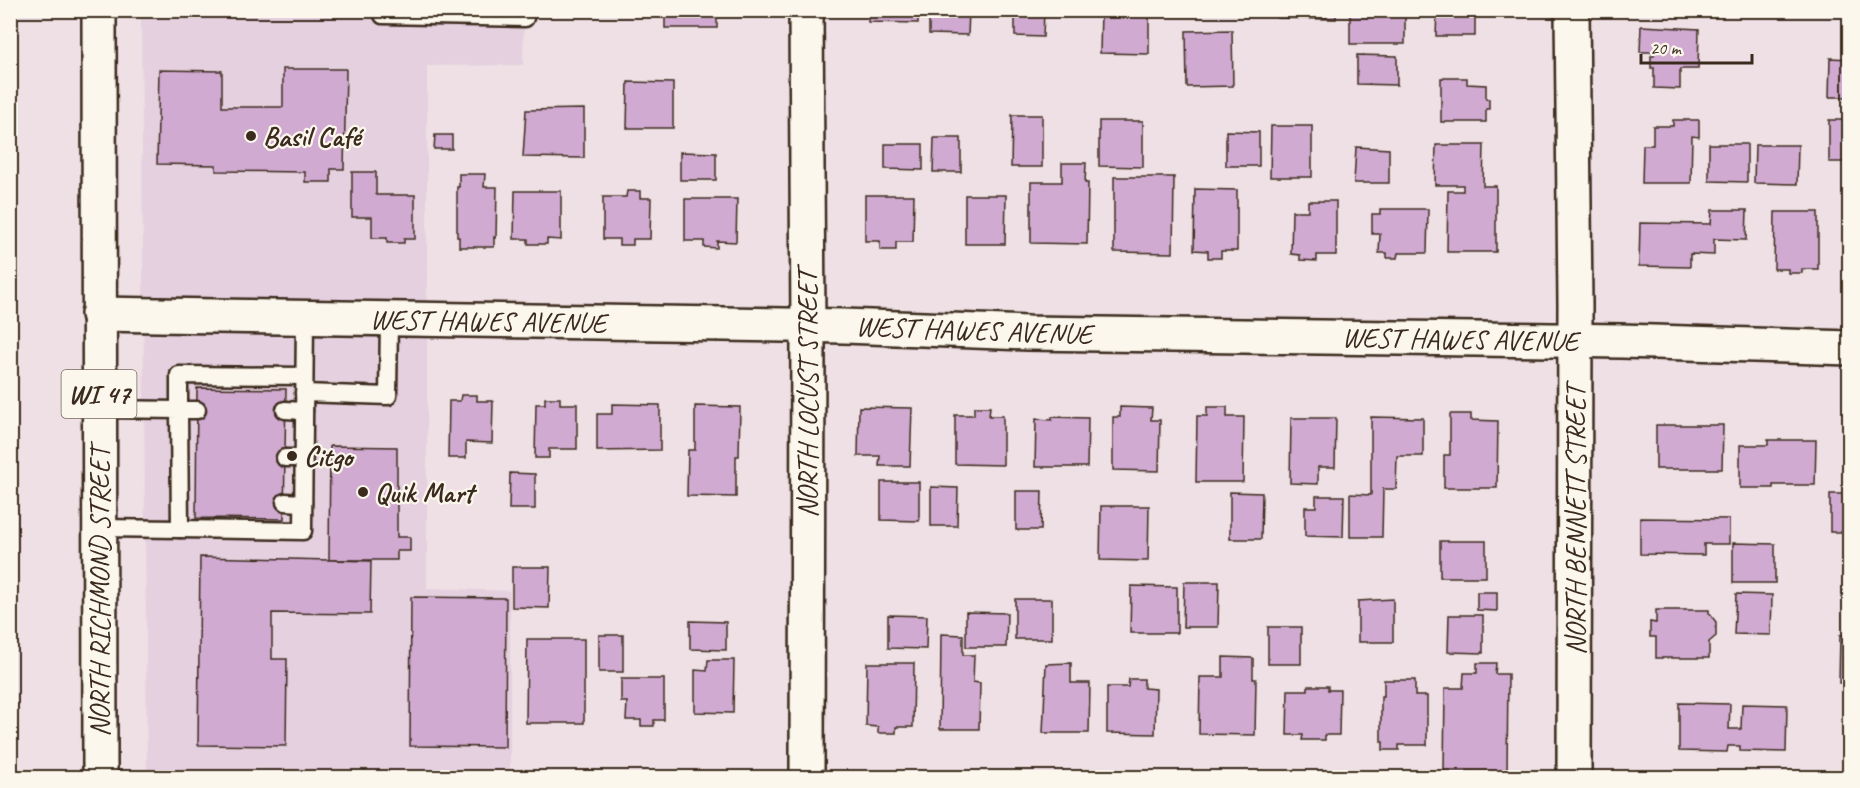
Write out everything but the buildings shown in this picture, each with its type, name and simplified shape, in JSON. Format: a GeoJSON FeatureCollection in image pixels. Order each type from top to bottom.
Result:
{"type":"FeatureCollection","features":[{"type":"Feature","properties":{"kind":"street","name":"NORTH RICHMOND STREET"},"geometry":{"type":"LineString","coordinates":[[99,10],[100,777]]}},
{"type":"Feature","properties":{"kind":"street","name":"NORTH LOCUST STREET"},"geometry":{"type":"LineString","coordinates":[[806,10],[807,777]]}},
{"type":"Feature","properties":{"kind":"street","name":"NORTH BENNETT STREET"},"geometry":{"type":"LineString","coordinates":[[1572,10],[1575,340],[1574,777]]}},
{"type":"Feature","properties":{"kind":"street","name":"WEST HAWES AVENUE"},"geometry":{"type":"LineString","coordinates":[[98,314],[808,326],[1028,333],[1575,340],[1850,348]]}},
{"type":"Feature","properties":{"kind":"lane"},"geometry":{"type":"LineString","coordinates":[[381,10],[383,15],[437,13],[525,18],[526,10]]}},
{"type":"Feature","properties":{"kind":"lane"},"geometry":{"type":"LineString","coordinates":[[99,528],[303,531],[305,318]]}},
{"type":"Feature","properties":{"kind":"lane"},"geometry":{"type":"LineString","coordinates":[[304,393],[388,396],[389,319]]}},
{"type":"Feature","properties":{"kind":"lane"},"geometry":{"type":"LineString","coordinates":[[180,530],[188,502],[180,455],[179,375],[304,376]]}},
{"type":"Feature","properties":{"kind":"lane"},"geometry":{"type":"LineString","coordinates":[[99,409],[197,410]]}},
{"type":"Feature","properties":{"kind":"lane"},"geometry":{"type":"LineString","coordinates":[[285,410],[304,411]]}},
{"type":"Feature","properties":{"kind":"lane"},"geometry":{"type":"LineString","coordinates":[[180,455],[197,455]]}},
{"type":"Feature","properties":{"kind":"lane"},"geometry":{"type":"LineString","coordinates":[[285,458],[303,458]]}},
{"type":"Feature","properties":{"kind":"lane"},"geometry":{"type":"LineString","coordinates":[[285,502],[303,503]]}},
{"type":"Feature","properties":{"kind":"shaded area"},"geometry":{"type":"Polygon","coordinates":[[[141,11],[524,11],[523,65],[427,66],[427,588],[510,591],[510,772],[427,772],[427,778],[147,777],[141,11]]]}},
{"type":"Feature","properties":{"kind":"place","name":"Basil Café"},"geometry":{"type":"Point","coordinates":[251,136]}},
{"type":"Feature","properties":{"kind":"place","name":"Citgo"},"geometry":{"type":"Point","coordinates":[292,456]}},
{"type":"Feature","properties":{"kind":"place","name":"Quik Mart"},"geometry":{"type":"Point","coordinates":[363,492]}}]}
